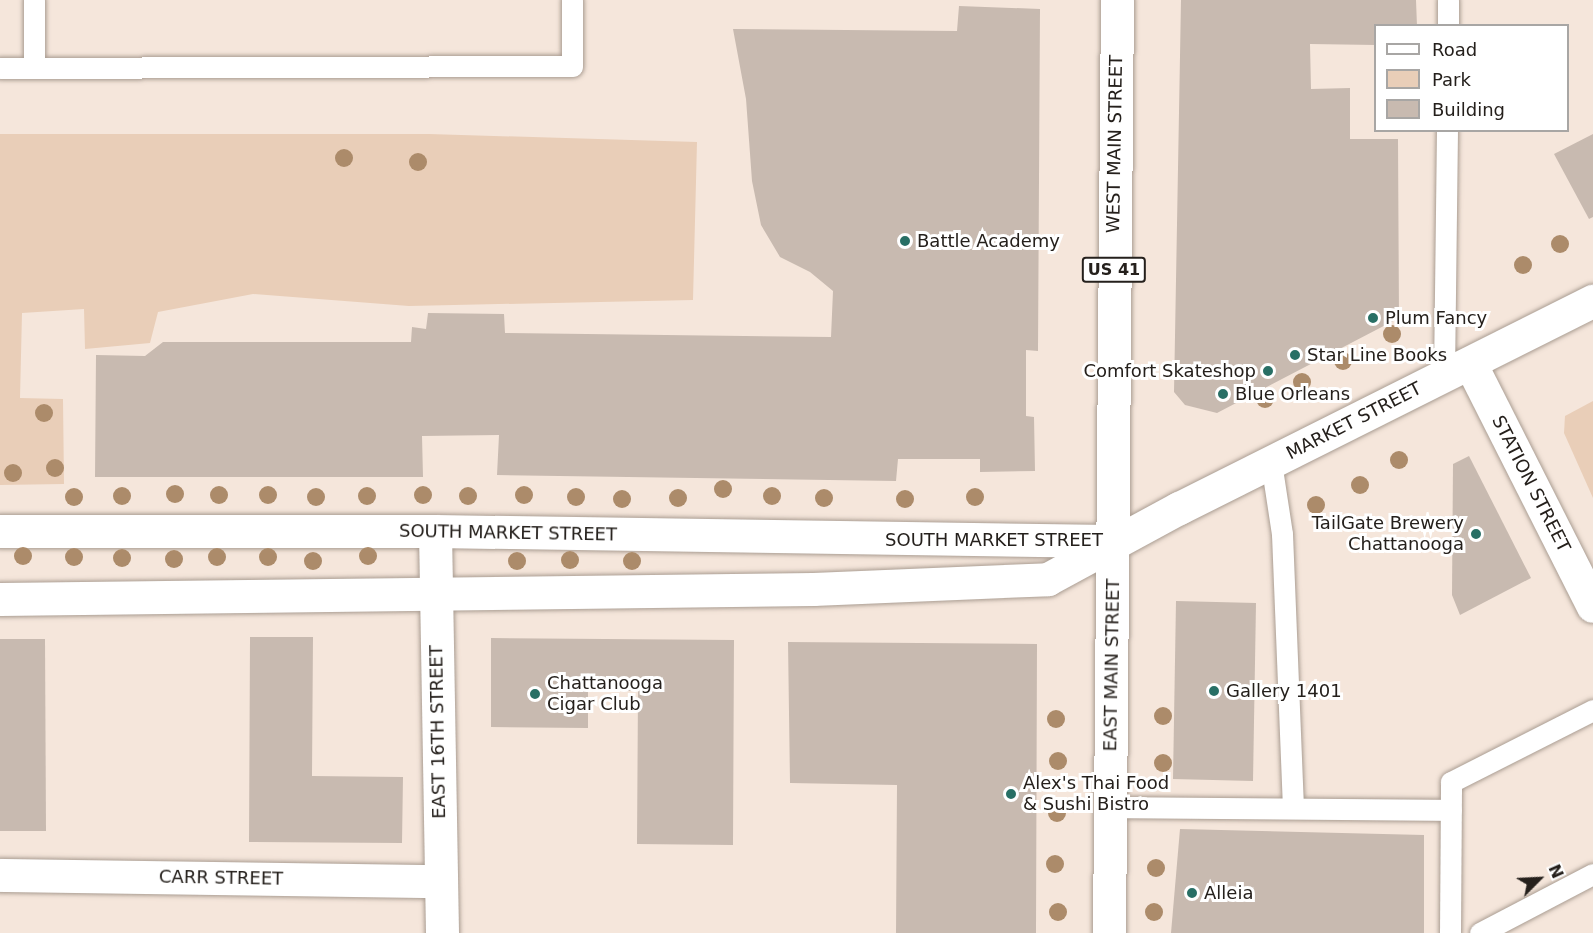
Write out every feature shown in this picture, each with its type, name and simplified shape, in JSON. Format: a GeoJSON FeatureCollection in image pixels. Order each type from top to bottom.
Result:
{"type":"FeatureCollection","features":[{"type":"Feature","properties":{"kind":"main road","name":"WEST MAIN STREET"},"geometry":{"type":"LineString","coordinates":[[1114,541],[1117,0]]}},
{"type":"Feature","properties":{"kind":"main road","name":"MARKET STREET"},"geometry":{"type":"LineString","coordinates":[[1114,541],[1593,301]]}},
{"type":"Feature","properties":{"kind":"main road","name":"STATION STREET"},"geometry":{"type":"LineString","coordinates":[[1457,369],[1593,606]]}},
{"type":"Feature","properties":{"kind":"main road","name":"SOUTH MARKET STREET"},"geometry":{"type":"LineString","coordinates":[[0,531],[435,531],[1114,541]]}},
{"type":"Feature","properties":{"kind":"main road","name":"EAST 16TH STREET"},"geometry":{"type":"LineString","coordinates":[[435,531],[442,933]]}},
{"type":"Feature","properties":{"kind":"main road","name":"SOUTH MARKET STREET"},"geometry":{"type":"LineString","coordinates":[[0,599],[813,589],[1048,579],[1114,541]]}},
{"type":"Feature","properties":{"kind":"main road","name":"EAST MAIN STREET"},"geometry":{"type":"LineString","coordinates":[[1109,933],[1114,541]]}},
{"type":"Feature","properties":{"kind":"main road","name":"CARR STREET"},"geometry":{"type":"LineString","coordinates":[[0,875],[441,881]]}},
{"type":"Feature","properties":{"kind":"lane"},"geometry":{"type":"LineString","coordinates":[[34,0],[34,68]]}},
{"type":"Feature","properties":{"kind":"lane"},"geometry":{"type":"LineString","coordinates":[[0,68],[572,66],[572,0]]}},
{"type":"Feature","properties":{"kind":"lane"},"geometry":{"type":"LineString","coordinates":[[1448,0],[1448,24]]}},
{"type":"Feature","properties":{"kind":"lane"},"geometry":{"type":"LineString","coordinates":[[1447,132],[1457,369]]}},
{"type":"Feature","properties":{"kind":"lane"},"geometry":{"type":"LineString","coordinates":[[1271,462],[1282,534],[1293,808]]}},
{"type":"Feature","properties":{"kind":"lane"},"geometry":{"type":"LineString","coordinates":[[1449,933],[1451,782],[1593,710]]}},
{"type":"Feature","properties":{"kind":"lane"},"geometry":{"type":"LineString","coordinates":[[1110,807],[1451,810]]}},
{"type":"Feature","properties":{"kind":"lane"},"geometry":{"type":"LineString","coordinates":[[1480,933],[1593,874]]}},
{"type":"Feature","properties":{"kind":"green space"},"geometry":{"type":"Polygon","coordinates":[[[0,134],[429,134],[697,142],[693,300],[409,306],[253,294],[158,312],[150,343],[85,349],[84,309],[22,313],[20,398],[63,399],[64,484],[0,485],[0,134]]]}},
{"type":"Feature","properties":{"kind":"green space"},"geometry":{"type":"Polygon","coordinates":[[[1593,401],[1593,498],[1564,433],[1565,416],[1593,401]]]}},
{"type":"Feature","properties":{"kind":"building"},"geometry":{"type":"Polygon","coordinates":[[[1181,0],[1416,0],[1417,24],[1374,24],[1374,45],[1310,44],[1311,89],[1350,88],[1350,139],[1398,139],[1399,318],[1217,413],[1185,405],[1174,392],[1181,0]]]}},
{"type":"Feature","properties":{"kind":"building","name":"Battle Academy"},"geometry":{"type":"Polygon","coordinates":[[[959,6],[1040,9],[1038,351],[1026,350],[1026,416],[1034,417],[1035,471],[980,472],[980,459],[898,459],[896,481],[497,475],[499,435],[422,436],[423,477],[95,477],[96,355],[145,356],[163,342],[411,342],[412,327],[426,329],[428,313],[504,314],[505,333],[831,337],[833,291],[810,272],[780,257],[761,225],[752,181],[746,99],[733,29],[957,31],[959,6]]]}},
{"type":"Feature","properties":{"kind":"building"},"geometry":{"type":"Polygon","coordinates":[[[1593,134],[1593,217],[1589,219],[1554,154],[1593,134]]]}},
{"type":"Feature","properties":{"kind":"building"},"geometry":{"type":"Polygon","coordinates":[[[1469,456],[1531,578],[1460,615],[1452,595],[1453,464],[1469,456]]]}},
{"type":"Feature","properties":{"kind":"building","name":"Gallery 1401"},"geometry":{"type":"Polygon","coordinates":[[[1176,601],[1256,603],[1253,781],[1173,779],[1176,601]]]}},
{"type":"Feature","properties":{"kind":"building"},"geometry":{"type":"Polygon","coordinates":[[[250,637],[313,637],[312,776],[403,777],[402,843],[249,842],[250,637]]]}},
{"type":"Feature","properties":{"kind":"building"},"geometry":{"type":"Polygon","coordinates":[[[491,638],[734,640],[733,845],[637,844],[638,691],[588,691],[588,728],[491,727],[491,638]]]}},
{"type":"Feature","properties":{"kind":"building"},"geometry":{"type":"Polygon","coordinates":[[[0,639],[45,639],[46,831],[0,831],[0,639]]]}},
{"type":"Feature","properties":{"kind":"building"},"geometry":{"type":"Polygon","coordinates":[[[788,642],[1037,644],[1036,933],[896,933],[897,785],[790,783],[788,642]]]}},
{"type":"Feature","properties":{"kind":"building"},"geometry":{"type":"Polygon","coordinates":[[[1180,829],[1424,835],[1424,933],[1171,933],[1180,829]]]}},
{"type":"Feature","properties":{"kind":"place","name":"Battle Academy"},"geometry":{"type":"Point","coordinates":[905,241]}},
{"type":"Feature","properties":{"kind":"place","name":"Plum Fancy"},"geometry":{"type":"Point","coordinates":[1373,318]}},
{"type":"Feature","properties":{"kind":"place","name":"Star Line Books"},"geometry":{"type":"Point","coordinates":[1295,355]}},
{"type":"Feature","properties":{"kind":"place","name":"Comfort Skateshop"},"geometry":{"type":"Point","coordinates":[1268,371]}},
{"type":"Feature","properties":{"kind":"place","name":"Blue Orleans"},"geometry":{"type":"Point","coordinates":[1223,394]}},
{"type":"Feature","properties":{"kind":"place","name":"TailGate Brewery Chattanooga"},"geometry":{"type":"Point","coordinates":[1476,534]}},
{"type":"Feature","properties":{"kind":"place","name":"Gallery 1401"},"geometry":{"type":"Point","coordinates":[1214,691]}},
{"type":"Feature","properties":{"kind":"place","name":"Chattanooga Cigar Club"},"geometry":{"type":"Point","coordinates":[535,694]}},
{"type":"Feature","properties":{"kind":"place","name":"Alex's Thai Food & Sushi Bistro"},"geometry":{"type":"Point","coordinates":[1011,794]}},
{"type":"Feature","properties":{"kind":"place","name":"Alleia"},"geometry":{"type":"Point","coordinates":[1192,893]}}]}
